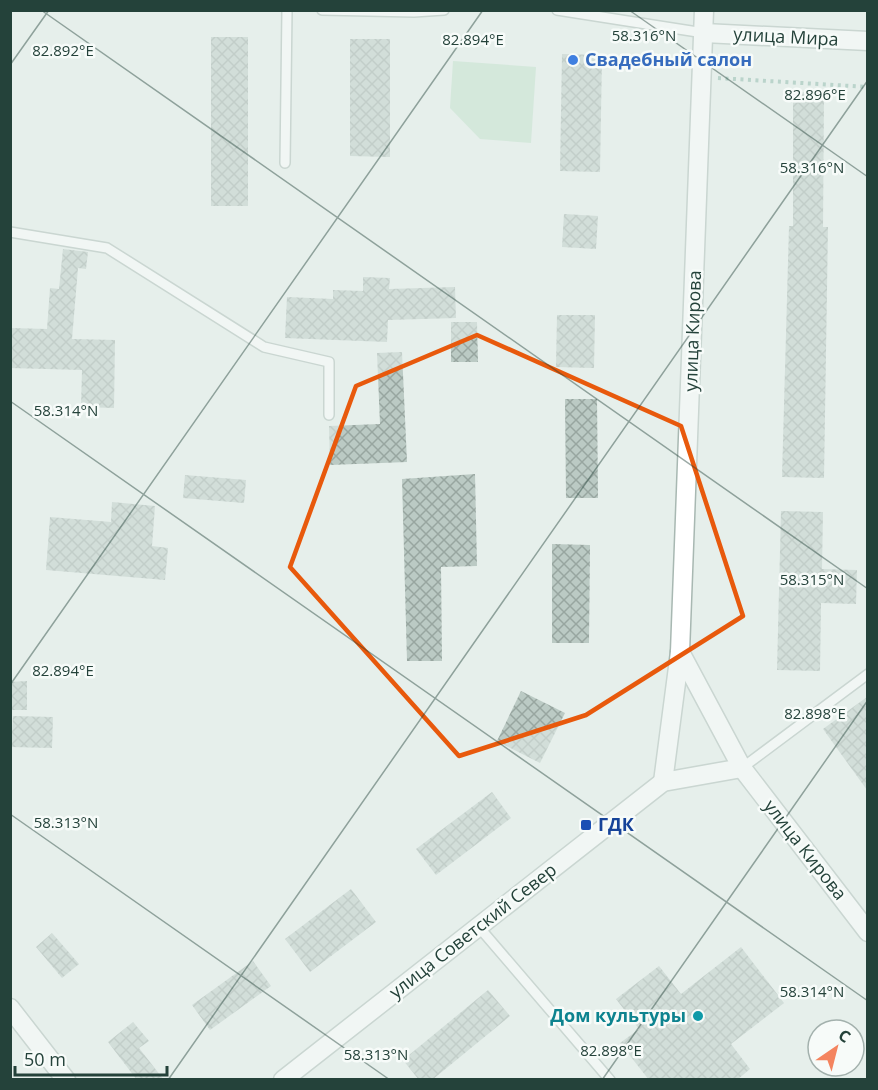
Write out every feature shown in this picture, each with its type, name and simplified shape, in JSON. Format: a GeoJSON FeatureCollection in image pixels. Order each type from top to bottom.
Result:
{"type":"FeatureCollection","features":[{"type":"Feature","properties":{"kind":"street","name":"улица Кирова"},"geometry":{"type":"LineString","coordinates":[[663,782],[680,652],[704,10]]}},
{"type":"Feature","properties":{"kind":"street","name":"улица Мира"},"geometry":{"type":"LineString","coordinates":[[704,33],[867,41]]}},
{"type":"Feature","properties":{"kind":"street","name":"улица Кирова"},"geometry":{"type":"LineString","coordinates":[[680,652],[742,768],[867,932]]}},
{"type":"Feature","properties":{"kind":"street"},"geometry":{"type":"LineString","coordinates":[[663,782],[742,768]]}},
{"type":"Feature","properties":{"kind":"street","name":"улица Советский Север"},"geometry":{"type":"LineString","coordinates":[[283,1080],[663,782]]}},
{"type":"Feature","properties":{"kind":"street"},"geometry":{"type":"LineString","coordinates":[[10,1008],[66,1080]]}},
{"type":"Feature","properties":{"kind":"lane"},"geometry":{"type":"LineString","coordinates":[[285,163],[287,10]]}},
{"type":"Feature","properties":{"kind":"lane"},"geometry":{"type":"LineString","coordinates":[[322,10],[444,10]]}},
{"type":"Feature","properties":{"kind":"lane"},"geometry":{"type":"LineString","coordinates":[[557,10],[704,33]]}},
{"type":"Feature","properties":{"kind":"lane"},"geometry":{"type":"LineString","coordinates":[[10,232],[107,248],[264,347],[329,362],[329,415]]}},
{"type":"Feature","properties":{"kind":"lane"},"geometry":{"type":"LineString","coordinates":[[742,768],[867,674]]}},
{"type":"Feature","properties":{"kind":"lane"},"geometry":{"type":"LineString","coordinates":[[478,927],[610,1080]]}},
{"type":"Feature","properties":{"kind":"path"},"geometry":{"type":"LineString","coordinates":[[702,78],[867,87]]}},
{"type":"Feature","properties":{"kind":"highlighted area"},"geometry":{"type":"Polygon","coordinates":[[[477,335],[681,426],[743,616],[586,715],[459,756],[290,567],[356,386],[477,335]]]}},
{"type":"Feature","properties":{"kind":"green space"},"geometry":{"type":"Polygon","coordinates":[[[453,61],[536,67],[531,143],[480,139],[450,108],[453,61]]]}},
{"type":"Feature","properties":{"kind":"building"},"geometry":{"type":"Polygon","coordinates":[[[211,37],[248,37],[248,206],[211,206],[211,37]]]}},
{"type":"Feature","properties":{"kind":"building"},"geometry":{"type":"Polygon","coordinates":[[[350,39],[390,39],[390,157],[350,156],[350,39]]]}},
{"type":"Feature","properties":{"kind":"building"},"geometry":{"type":"Polygon","coordinates":[[[562,54],[602,55],[600,172],[560,171],[562,54]]]}},
{"type":"Feature","properties":{"kind":"building"},"geometry":{"type":"Polygon","coordinates":[[[793,92],[824,92],[823,227],[828,227],[824,478],[782,477],[789,226],[793,226],[793,92]]]}},
{"type":"Feature","properties":{"kind":"building"},"geometry":{"type":"Polygon","coordinates":[[[564,214],[598,216],[596,249],[562,247],[564,214]]]}},
{"type":"Feature","properties":{"kind":"building"},"geometry":{"type":"Polygon","coordinates":[[[63,249],[88,252],[86,269],[78,268],[72,339],[115,340],[114,408],[81,407],[82,370],[10,368],[10,328],[47,329],[50,288],[59,289],[63,249]]]}},
{"type":"Feature","properties":{"kind":"building"},"geometry":{"type":"Polygon","coordinates":[[[363,277],[390,278],[389,289],[455,287],[456,318],[388,320],[387,342],[285,338],[287,297],[333,299],[333,290],[363,291],[363,277]]]}},
{"type":"Feature","properties":{"kind":"building"},"geometry":{"type":"Polygon","coordinates":[[[557,315],[595,315],[594,368],[556,367],[557,315]]]}},
{"type":"Feature","properties":{"kind":"building"},"geometry":{"type":"Polygon","coordinates":[[[451,322],[477,322],[478,362],[451,362],[451,322]]]}},
{"type":"Feature","properties":{"kind":"building"},"geometry":{"type":"Polygon","coordinates":[[[402,352],[407,462],[330,465],[329,426],[380,424],[377,353],[402,352]]]}},
{"type":"Feature","properties":{"kind":"building"},"geometry":{"type":"Polygon","coordinates":[[[565,399],[597,399],[598,498],[566,498],[565,399]]]}},
{"type":"Feature","properties":{"kind":"building"},"geometry":{"type":"Polygon","coordinates":[[[475,474],[477,566],[441,567],[442,661],[407,661],[402,479],[475,474]]]}},
{"type":"Feature","properties":{"kind":"building"},"geometry":{"type":"Polygon","coordinates":[[[185,475],[246,480],[244,503],[183,498],[185,475]]]}},
{"type":"Feature","properties":{"kind":"building"},"geometry":{"type":"Polygon","coordinates":[[[112,502],[155,506],[152,546],[168,548],[165,580],[46,570],[50,517],[111,522],[112,502]]]}},
{"type":"Feature","properties":{"kind":"building"},"geometry":{"type":"Polygon","coordinates":[[[781,511],[823,512],[822,569],[857,570],[856,604],[821,603],[820,671],[777,670],[781,511]]]}},
{"type":"Feature","properties":{"kind":"building"},"geometry":{"type":"Polygon","coordinates":[[[552,544],[590,545],[589,643],[552,643],[552,544]]]}},
{"type":"Feature","properties":{"kind":"building"},"geometry":{"type":"Polygon","coordinates":[[[27,681],[27,710],[10,710],[10,682],[27,681]]]}},
{"type":"Feature","properties":{"kind":"building"},"geometry":{"type":"Polygon","coordinates":[[[521,691],[565,713],[540,763],[497,741],[521,691]]]}},
{"type":"Feature","properties":{"kind":"building"},"geometry":{"type":"Polygon","coordinates":[[[867,697],[867,790],[823,729],[867,697]]]}},
{"type":"Feature","properties":{"kind":"building"},"geometry":{"type":"Polygon","coordinates":[[[13,716],[53,717],[52,748],[11,747],[13,716]]]}},
{"type":"Feature","properties":{"kind":"building"},"geometry":{"type":"Polygon","coordinates":[[[492,792],[511,818],[436,875],[416,849],[492,792]]]}},
{"type":"Feature","properties":{"kind":"building"},"geometry":{"type":"Polygon","coordinates":[[[351,889],[376,922],[310,972],[285,939],[351,889]]]}},
{"type":"Feature","properties":{"kind":"building"},"geometry":{"type":"Polygon","coordinates":[[[52,933],[79,964],[62,978],[36,947],[52,933]]]}},
{"type":"Feature","properties":{"kind":"building","name":"Дом культуры"},"geometry":{"type":"Polygon","coordinates":[[[741,947],[784,1003],[731,1044],[750,1069],[737,1080],[649,1080],[620,1043],[639,1029],[616,999],[659,966],[681,994],[741,947]]]}},
{"type":"Feature","properties":{"kind":"building"},"geometry":{"type":"Polygon","coordinates":[[[253,961],[271,986],[210,1030],[192,1005],[253,961]]]}},
{"type":"Feature","properties":{"kind":"building"},"geometry":{"type":"Polygon","coordinates":[[[488,990],[510,1016],[432,1080],[419,1080],[403,1060],[488,990]]]}},
{"type":"Feature","properties":{"kind":"building"},"geometry":{"type":"Polygon","coordinates":[[[133,1022],[149,1041],[139,1048],[164,1080],[137,1080],[108,1042],[133,1022]]]}},
{"type":"Feature","properties":{"kind":"place","name":"Свадебный салон"},"geometry":{"type":"Point","coordinates":[573,60]}},
{"type":"Feature","properties":{"kind":"place","name":"ГДК"},"geometry":{"type":"Point","coordinates":[586,825]}},
{"type":"Feature","properties":{"kind":"place","name":"Дом культуры"},"geometry":{"type":"Point","coordinates":[698,1016]}}]}
